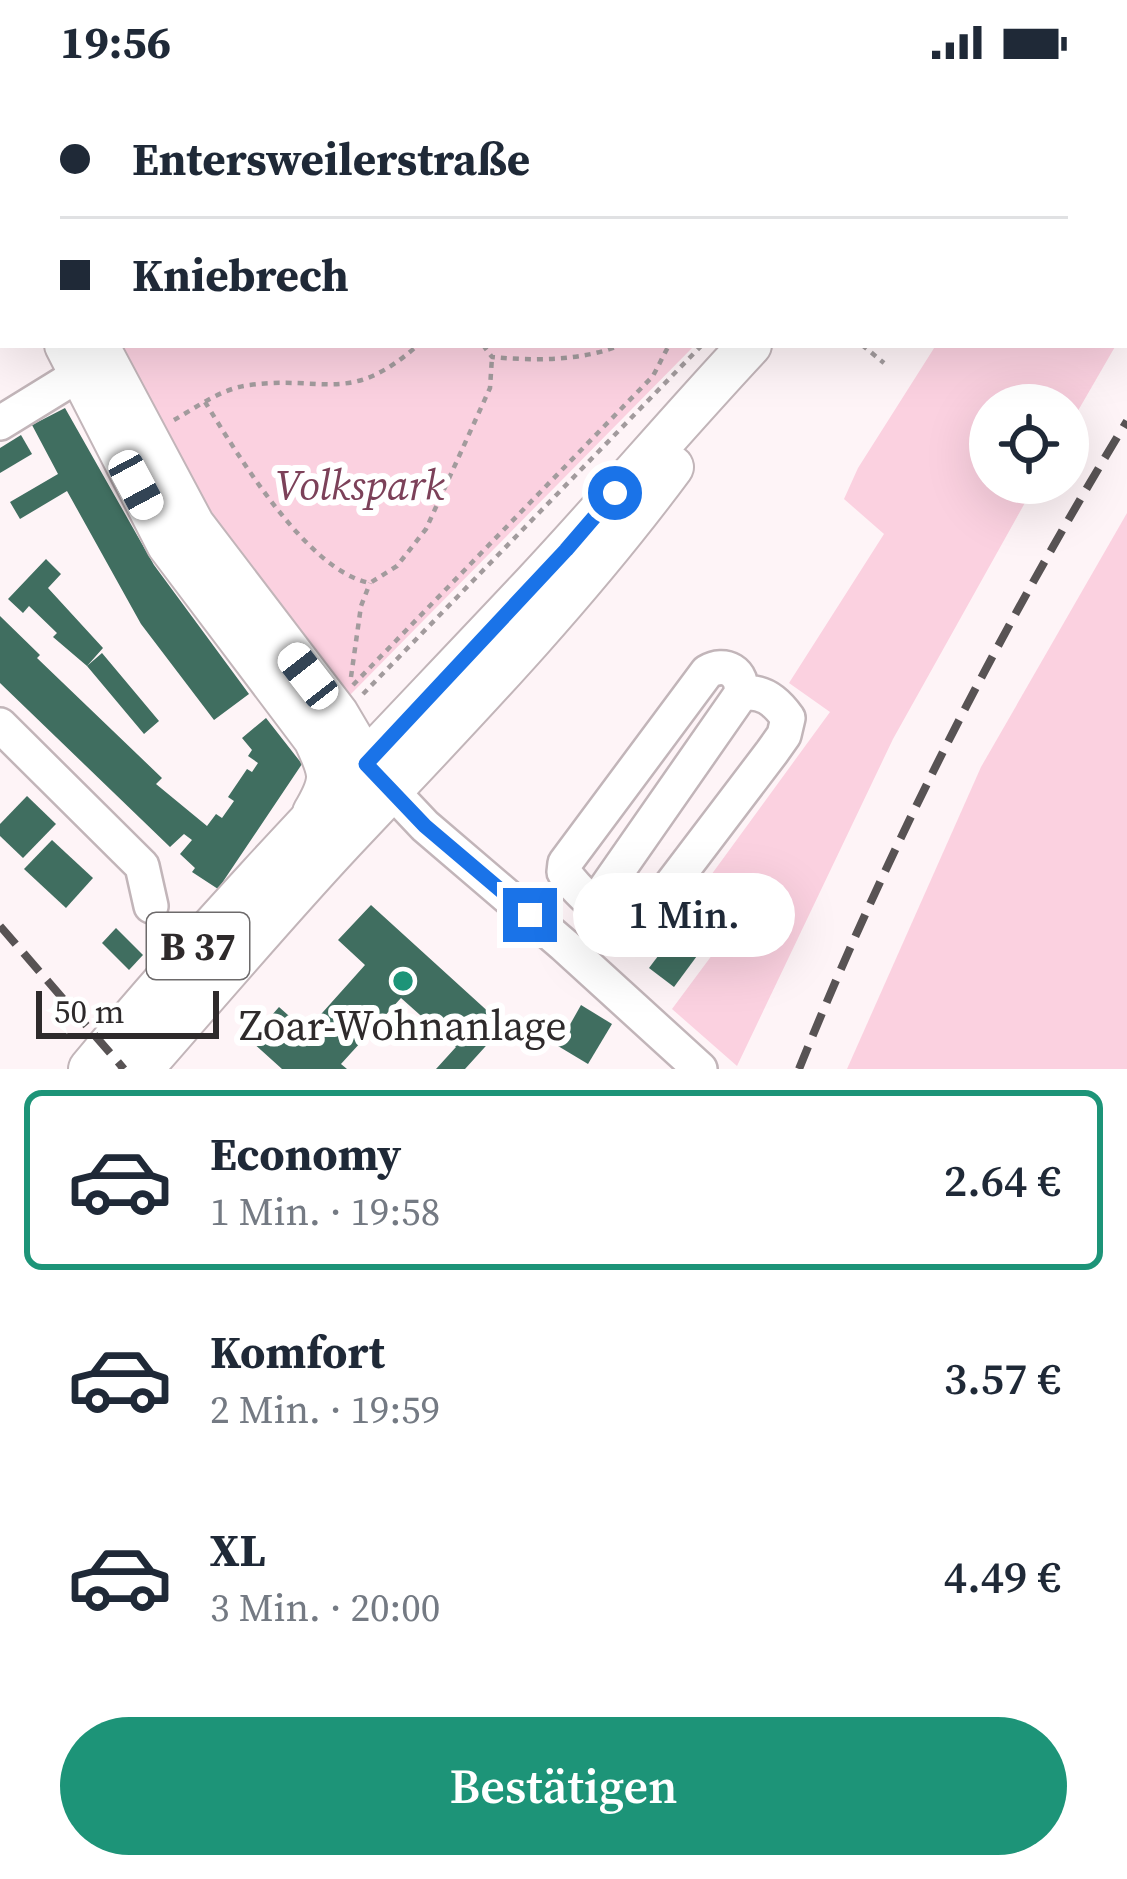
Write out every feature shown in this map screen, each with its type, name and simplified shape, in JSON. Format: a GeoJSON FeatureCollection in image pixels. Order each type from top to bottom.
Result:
{"type":"FeatureCollection","features":[{"type":"Feature","properties":{"kind":"main road"},"geometry":{"type":"LineString","coordinates":[[322,836],[379,777],[639,464],[747,348]]}},
{"type":"Feature","properties":{"kind":"main road"},"geometry":{"type":"LineString","coordinates":[[379,777],[445,736],[568,600],[760,348]]}},
{"type":"Feature","properties":{"kind":"main road"},"geometry":{"type":"LineString","coordinates":[[80,355],[193,525],[337,714],[379,777]]}},
{"type":"Feature","properties":{"kind":"main road","name":"B 37"},"geometry":{"type":"LineString","coordinates":[[80,355],[168,544],[315,739],[330,772],[322,836],[141,1069]]}},
{"type":"Feature","properties":{"kind":"main road"},"geometry":{"type":"LineString","coordinates":[[315,739],[379,777]]}},
{"type":"Feature","properties":{"kind":"main road","name":"B 37"},"geometry":{"type":"LineString","coordinates":[[90,1069],[322,836]]}},
{"type":"Feature","properties":{"kind":"street"},"geometry":{"type":"LineString","coordinates":[[0,423],[80,355]]}},
{"type":"Feature","properties":{"kind":"street"},"geometry":{"type":"LineString","coordinates":[[596,902],[741,694],[737,674],[727,667],[716,666],[707,672],[565,863],[564,872],[572,884],[623,923],[636,924],[646,918],[784,735],[788,718],[766,696],[741,694]]}},
{"type":"Feature","properties":{"kind":"street"},"geometry":{"type":"LineString","coordinates":[[0,724],[142,866],[151,906]]}},
{"type":"Feature","properties":{"kind":"street"},"geometry":{"type":"LineString","coordinates":[[711,734],[722,742],[742,734],[754,737],[772,752]]}},
{"type":"Feature","properties":{"kind":"street"},"geometry":{"type":"LineString","coordinates":[[379,777],[425,826],[565,945],[698,1068]]}},
{"type":"Feature","properties":{"kind":"street"},"geometry":{"type":"LineString","coordinates":[[620,788],[698,849]]}},
{"type":"Feature","properties":{"kind":"path"},"geometry":{"type":"LineString","coordinates":[[169,424],[205,402],[250,385],[323,387],[363,381],[391,368],[414,348]]}},
{"type":"Feature","properties":{"kind":"path"},"geometry":{"type":"LineString","coordinates":[[485,348],[492,357],[490,388],[426,529],[397,566],[370,583],[361,606],[350,689],[653,376],[667,348]]}},
{"type":"Feature","properties":{"kind":"path"},"geometry":{"type":"LineString","coordinates":[[492,357],[583,357],[612,348]]}},
{"type":"Feature","properties":{"kind":"path"},"geometry":{"type":"LineString","coordinates":[[359,698],[698,348]]}},
{"type":"Feature","properties":{"kind":"path"},"geometry":{"type":"LineString","coordinates":[[866,348],[884,363]]}},
{"type":"Feature","properties":{"kind":"path"},"geometry":{"type":"LineString","coordinates":[[205,402],[243,463],[294,528],[352,580],[370,583]]}},
{"type":"Feature","properties":{"kind":"green space","name":"Volkspark"},"geometry":{"type":"Polygon","coordinates":[[[115,348],[692,348],[349,696],[212,526],[115,348]]]}},
{"type":"Feature","properties":{"kind":"green space"},"geometry":{"type":"Polygon","coordinates":[[[934,348],[1114,348],[1089,392],[1089,384],[969,384],[969,504],[1024,504],[893,739],[737,1066],[672,1009],[744,912],[706,882],[830,712],[789,683],[884,534],[844,499],[858,468],[934,348]]]}},
{"type":"Feature","properties":{"kind":"green space"},"geometry":{"type":"Polygon","coordinates":[[[1127,513],[1127,1069],[847,1069],[981,767],[1127,513]]]}},
{"type":"Feature","properties":{"kind":"building"},"geometry":{"type":"Polygon","coordinates":[[[65,408],[154,565],[249,694],[214,720],[141,624],[67,491],[20,519],[10,502],[58,474],[32,425],[65,408]]]}},
{"type":"Feature","properties":{"kind":"building"},"geometry":{"type":"Polygon","coordinates":[[[21,435],[32,454],[0,473],[0,448],[21,435]]]}},
{"type":"Feature","properties":{"kind":"building"},"geometry":{"type":"Polygon","coordinates":[[[46,559],[61,574],[48,588],[103,648],[87,666],[53,637],[57,633],[29,606],[23,613],[8,599],[46,559]]]}},
{"type":"Feature","properties":{"kind":"building"},"geometry":{"type":"Polygon","coordinates":[[[0,616],[162,778],[156,784],[207,826],[216,814],[222,818],[234,801],[228,797],[247,769],[252,772],[258,763],[248,756],[252,750],[242,738],[266,718],[302,764],[218,889],[192,872],[195,868],[180,854],[192,840],[184,834],[170,847],[0,683],[0,616]]]}},
{"type":"Feature","properties":{"kind":"building"},"geometry":{"type":"Polygon","coordinates":[[[102,653],[159,721],[144,734],[87,666],[102,653]]]}},
{"type":"Feature","properties":{"kind":"building"},"geometry":{"type":"Polygon","coordinates":[[[27,796],[56,824],[23,858],[0,836],[0,824],[27,796]]]}},
{"type":"Feature","properties":{"kind":"building"},"geometry":{"type":"Polygon","coordinates":[[[52,840],[93,878],[66,908],[24,869],[52,840]]]}},
{"type":"Feature","properties":{"kind":"building"},"geometry":{"type":"Polygon","coordinates":[[[704,895],[728,914],[674,987],[649,968],[704,895]]]}},
{"type":"Feature","properties":{"kind":"building","name":"Zoar-Wohnanlage"},"geometry":{"type":"Polygon","coordinates":[[[371,905],[504,1026],[465,1069],[436,1069],[456,1047],[401,998],[341,1064],[347,1069],[282,1069],[250,1040],[279,1007],[306,1031],[365,965],[338,940],[371,905]]]}},
{"type":"Feature","properties":{"kind":"building"},"geometry":{"type":"Polygon","coordinates":[[[116,928],[143,955],[129,970],[102,943],[116,928]]]}},
{"type":"Feature","properties":{"kind":"building"},"geometry":{"type":"Polygon","coordinates":[[[581,1005],[612,1024],[588,1064],[558,1046],[581,1005]]]}},
{"type":"Feature","properties":{"kind":"railway"},"geometry":{"type":"LineString","coordinates":[[799,1069],[871,902],[950,738],[1035,578],[1127,421]]}},
{"type":"Feature","properties":{"kind":"railway"},"geometry":{"type":"LineString","coordinates":[[0,926],[124,1069]]}},
{"type":"Feature","properties":{"kind":"place","name":"Zoar-Wohnanlage"},"geometry":{"type":"Point","coordinates":[403,981]}},
{"type":"Feature","properties":{"kind":"route"},"geometry":{"type":"LineString","coordinates":[[530,915],[425,826],[366,764],[615,493]]}}]}
